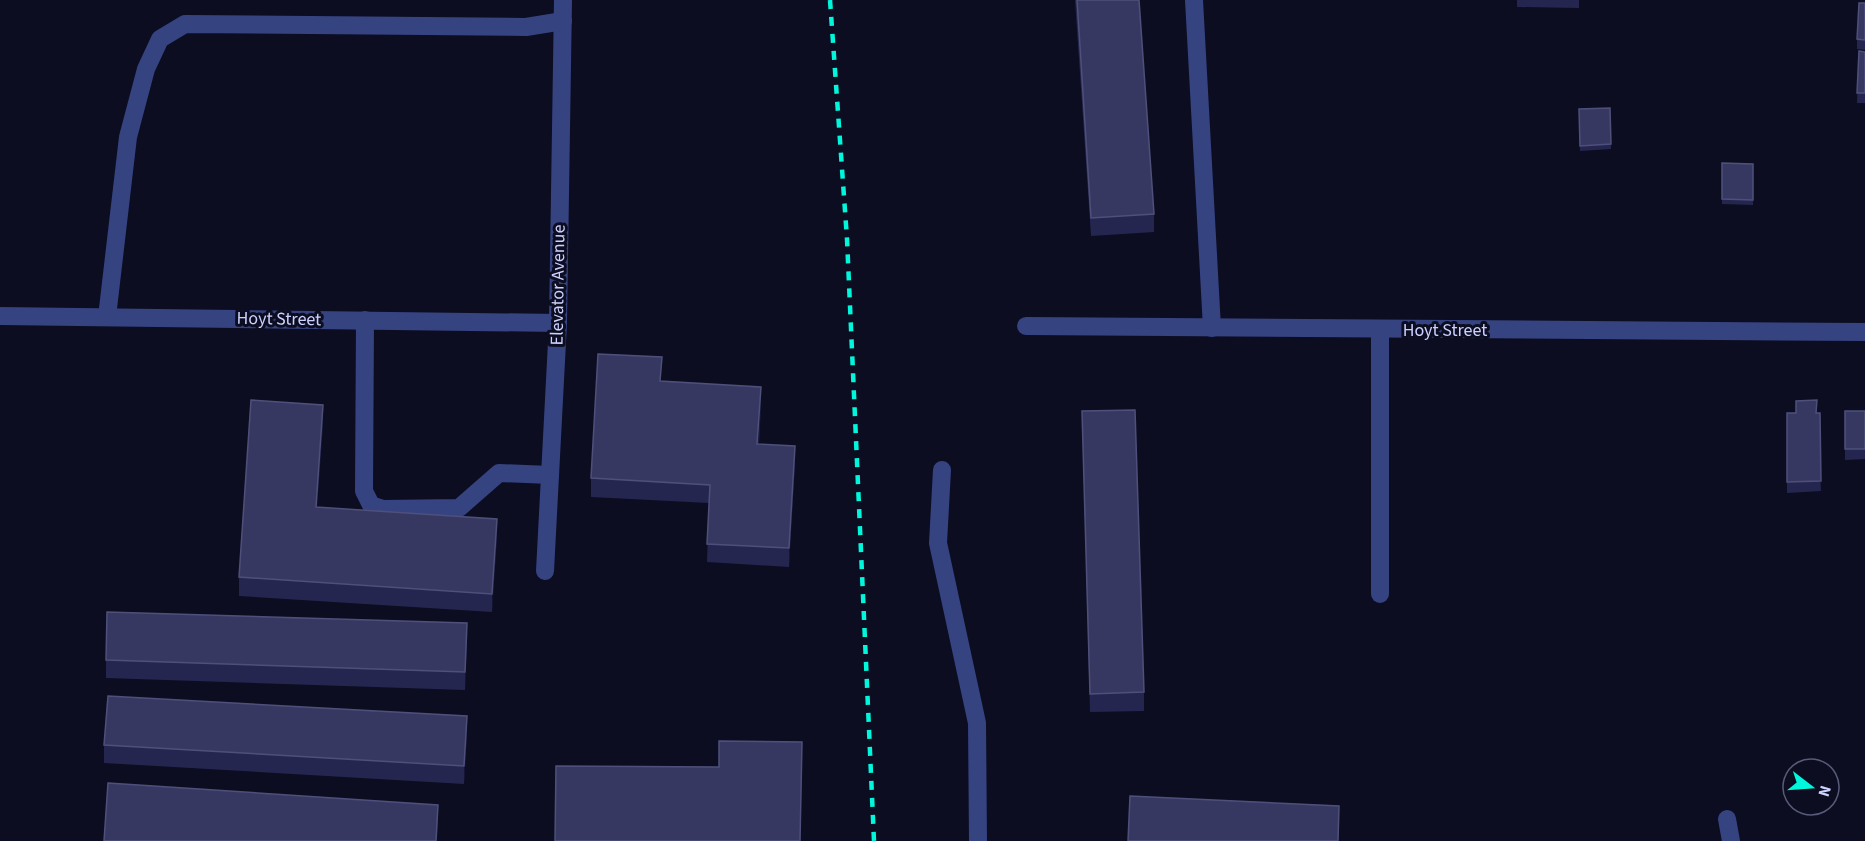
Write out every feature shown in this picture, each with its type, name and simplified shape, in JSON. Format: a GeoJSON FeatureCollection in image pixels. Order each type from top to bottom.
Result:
{"type":"FeatureCollection","features":[{"type":"Feature","properties":{"kind":"street","name":"Elevator Avenue"},"geometry":{"type":"LineString","coordinates":[[545,571],[558,323],[563,0]]}},
{"type":"Feature","properties":{"kind":"street"},"geometry":{"type":"LineString","coordinates":[[1194,0],[1212,328]]}},
{"type":"Feature","properties":{"kind":"street"},"geometry":{"type":"LineString","coordinates":[[107,317],[128,137],[146,69],[160,39],[185,24],[526,27],[563,21]]}},
{"type":"Feature","properties":{"kind":"street","name":"Hoyt Street"},"geometry":{"type":"LineString","coordinates":[[0,315],[558,323]]}},
{"type":"Feature","properties":{"kind":"street"},"geometry":{"type":"LineString","coordinates":[[365,320],[364,491],[370,505],[383,509],[459,508],[500,473],[550,475]]}},
{"type":"Feature","properties":{"kind":"street","name":"Hoyt Street"},"geometry":{"type":"LineString","coordinates":[[1026,326],[1865,332]]}},
{"type":"Feature","properties":{"kind":"street"},"geometry":{"type":"LineString","coordinates":[[1380,329],[1380,594]]}},
{"type":"Feature","properties":{"kind":"street"},"geometry":{"type":"LineString","coordinates":[[942,470],[938,543],[977,723],[978,841]]}},
{"type":"Feature","properties":{"kind":"street"},"geometry":{"type":"LineString","coordinates":[[1727,819],[1731,841]]}},
{"type":"Feature","properties":{"kind":"building"},"geometry":{"type":"Polygon","coordinates":[[[1077,0],[1139,0],[1154,214],[1091,218],[1077,0]]]}},
{"type":"Feature","properties":{"kind":"building"},"geometry":{"type":"Polygon","coordinates":[[[1859,3],[1865,3],[1865,40],[1857,39],[1859,3]]]}},
{"type":"Feature","properties":{"kind":"building"},"geometry":{"type":"Polygon","coordinates":[[[1859,51],[1865,52],[1865,93],[1857,93],[1859,51]]]}},
{"type":"Feature","properties":{"kind":"building"},"geometry":{"type":"Polygon","coordinates":[[[1610,108],[1611,144],[1580,146],[1579,109],[1610,108]]]}},
{"type":"Feature","properties":{"kind":"building"},"geometry":{"type":"Polygon","coordinates":[[[1722,163],[1753,164],[1753,200],[1722,199],[1722,163]]]}},
{"type":"Feature","properties":{"kind":"building"},"geometry":{"type":"Polygon","coordinates":[[[598,354],[662,357],[660,381],[761,387],[757,444],[795,446],[789,548],[707,544],[710,485],[591,478],[598,354]]]}},
{"type":"Feature","properties":{"kind":"building"},"geometry":{"type":"Polygon","coordinates":[[[251,400],[323,405],[316,507],[497,519],[492,594],[239,577],[251,400]]]}},
{"type":"Feature","properties":{"kind":"building"},"geometry":{"type":"Polygon","coordinates":[[[1817,400],[1816,413],[1820,413],[1821,481],[1787,482],[1787,413],[1796,413],[1796,401],[1817,400]]]}},
{"type":"Feature","properties":{"kind":"building"},"geometry":{"type":"Polygon","coordinates":[[[1135,410],[1144,692],[1090,694],[1082,411],[1135,410]]]}},
{"type":"Feature","properties":{"kind":"building"},"geometry":{"type":"Polygon","coordinates":[[[1845,411],[1865,411],[1865,449],[1845,449],[1845,411]]]}},
{"type":"Feature","properties":{"kind":"building"},"geometry":{"type":"Polygon","coordinates":[[[107,612],[467,623],[465,672],[106,660],[107,612]]]}},
{"type":"Feature","properties":{"kind":"building"},"geometry":{"type":"Polygon","coordinates":[[[108,696],[467,716],[464,766],[104,745],[108,696]]]}},
{"type":"Feature","properties":{"kind":"building"},"geometry":{"type":"Polygon","coordinates":[[[719,741],[802,742],[800,841],[555,841],[556,766],[719,767],[719,741]]]}},
{"type":"Feature","properties":{"kind":"building"},"geometry":{"type":"Polygon","coordinates":[[[108,783],[438,805],[436,841],[104,841],[108,783]]]}},
{"type":"Feature","properties":{"kind":"building"},"geometry":{"type":"Polygon","coordinates":[[[1130,796],[1339,806],[1338,841],[1128,841],[1130,796]]]}},
{"type":"Feature","properties":{"kind":"railway"},"geometry":{"type":"LineString","coordinates":[[830,0],[847,239],[874,841]]}}]}
